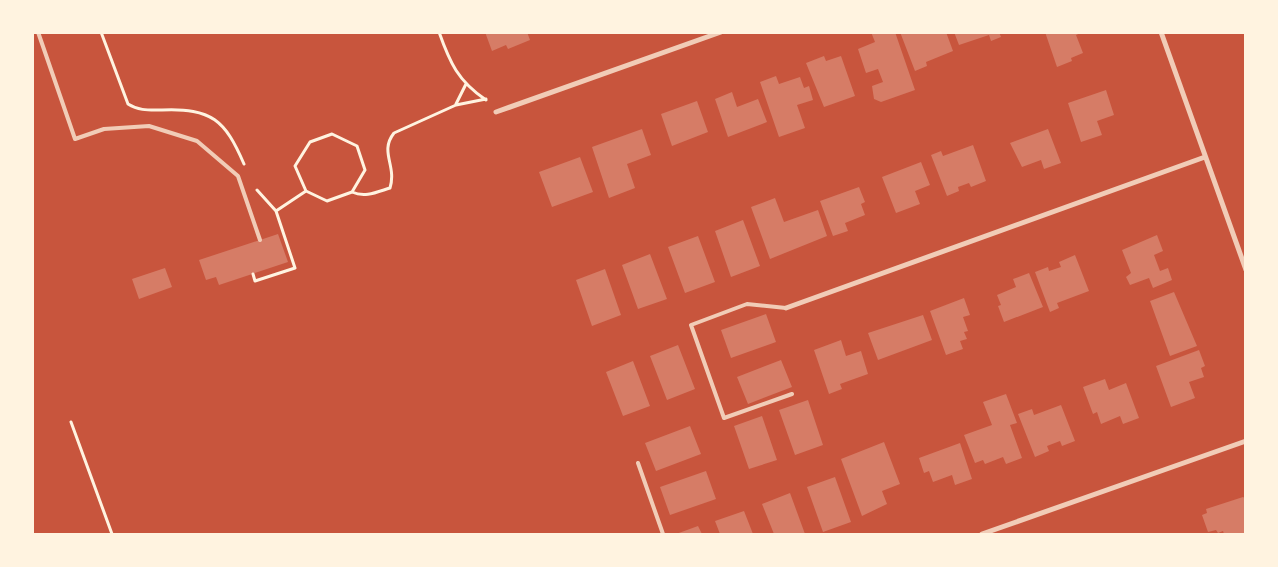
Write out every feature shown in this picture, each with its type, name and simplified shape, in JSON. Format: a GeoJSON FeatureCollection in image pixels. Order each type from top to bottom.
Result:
{"type":"FeatureCollection","features":[{"type":"Feature","properties":{"kind":"street"},"geometry":{"type":"LineString","coordinates":[[496,112],[721,32]]}},
{"type":"Feature","properties":{"kind":"street"},"geometry":{"type":"LineString","coordinates":[[1160,32],[1246,270]]}},
{"type":"Feature","properties":{"kind":"street"},"geometry":{"type":"LineString","coordinates":[[786,308],[1205,156]]}},
{"type":"Feature","properties":{"kind":"street"},"geometry":{"type":"LineString","coordinates":[[982,534],[1246,441]]}},
{"type":"Feature","properties":{"kind":"lane"},"geometry":{"type":"LineString","coordinates":[[38,32],[75,139],[104,129],[149,126],[197,141],[238,176],[260,240]]}},
{"type":"Feature","properties":{"kind":"lane"},"geometry":{"type":"LineString","coordinates":[[786,308],[747,304],[691,325],[724,418],[792,394]]}},
{"type":"Feature","properties":{"kind":"lane"},"geometry":{"type":"LineString","coordinates":[[638,464],[663,534]]}},
{"type":"Feature","properties":{"kind":"path"},"geometry":{"type":"LineString","coordinates":[[438,32],[451,65],[466,84],[486,99],[496,112]]}},
{"type":"Feature","properties":{"kind":"path"},"geometry":{"type":"LineString","coordinates":[[456,105],[466,84]]}},
{"type":"Feature","properties":{"kind":"path"},"geometry":{"type":"LineString","coordinates":[[352,192],[360,196],[390,188],[393,177],[387,152],[388,141],[394,133],[456,105],[486,99]]}},
{"type":"Feature","properties":{"kind":"path"},"geometry":{"type":"LineString","coordinates":[[332,134],[357,146],[365,170],[352,192],[327,201],[306,192],[295,166],[310,142],[332,134]]}},
{"type":"Feature","properties":{"kind":"path"},"geometry":{"type":"LineString","coordinates":[[276,211],[306,192]]}},
{"type":"Feature","properties":{"kind":"path"},"geometry":{"type":"LineString","coordinates":[[71,422],[112,534]]}},
{"type":"Feature","properties":{"kind":"building"},"geometry":{"type":"Polygon","coordinates":[[[485,32],[527,32],[530,40],[508,49],[506,45],[492,51],[485,32]]]}},
{"type":"Feature","properties":{"kind":"building"},"geometry":{"type":"Polygon","coordinates":[[[871,32],[895,32],[915,90],[881,102],[874,99],[872,86],[883,82],[878,69],[866,73],[858,49],[875,42],[871,32]]]}},
{"type":"Feature","properties":{"kind":"building"},"geometry":{"type":"Polygon","coordinates":[[[900,32],[946,32],[953,51],[926,62],[927,66],[915,71],[900,32]]]}},
{"type":"Feature","properties":{"kind":"building"},"geometry":{"type":"Polygon","coordinates":[[[954,32],[999,32],[1001,37],[991,41],[989,35],[959,45],[954,32]]]}},
{"type":"Feature","properties":{"kind":"building"},"geometry":{"type":"Polygon","coordinates":[[[1045,32],[1083,32],[1076,35],[1083,53],[1071,58],[1072,61],[1057,67],[1045,32]]]}},
{"type":"Feature","properties":{"kind":"building"},"geometry":{"type":"Polygon","coordinates":[[[824,56],[826,61],[841,56],[855,96],[824,107],[806,63],[824,56]]]}},
{"type":"Feature","properties":{"kind":"building"},"geometry":{"type":"Polygon","coordinates":[[[776,76],[779,84],[800,77],[804,88],[809,86],[813,100],[797,105],[805,128],[779,137],[760,82],[776,76]]]}},
{"type":"Feature","properties":{"kind":"building"},"geometry":{"type":"Polygon","coordinates":[[[1106,90],[1114,115],[1097,121],[1102,135],[1081,142],[1068,103],[1106,90]]]}},
{"type":"Feature","properties":{"kind":"building"},"geometry":{"type":"Polygon","coordinates":[[[732,92],[737,107],[758,99],[767,122],[728,137],[715,99],[732,92]]]}},
{"type":"Feature","properties":{"kind":"building"},"geometry":{"type":"Polygon","coordinates":[[[697,101],[708,132],[672,146],[661,114],[697,101]]]}},
{"type":"Feature","properties":{"kind":"building"},"geometry":{"type":"Polygon","coordinates":[[[642,129],[651,155],[627,164],[635,188],[609,198],[592,147],[642,129]]]}},
{"type":"Feature","properties":{"kind":"building"},"geometry":{"type":"Polygon","coordinates":[[[1048,129],[1061,163],[1044,169],[1041,160],[1022,167],[1010,143],[1048,129]]]}},
{"type":"Feature","properties":{"kind":"building"},"geometry":{"type":"Polygon","coordinates":[[[973,145],[986,181],[971,187],[969,183],[958,187],[959,191],[947,196],[931,155],[941,151],[943,156],[973,145]]]}},
{"type":"Feature","properties":{"kind":"building"},"geometry":{"type":"Polygon","coordinates":[[[580,157],[593,192],[552,207],[539,172],[580,157]]]}},
{"type":"Feature","properties":{"kind":"building"},"geometry":{"type":"Polygon","coordinates":[[[921,162],[930,185],[915,191],[920,204],[896,213],[882,177],[921,162]]]}},
{"type":"Feature","properties":{"kind":"building"},"geometry":{"type":"Polygon","coordinates":[[[859,187],[865,202],[861,204],[865,215],[845,223],[848,231],[833,236],[820,201],[859,187]]]}},
{"type":"Feature","properties":{"kind":"building"},"geometry":{"type":"Polygon","coordinates":[[[775,198],[784,222],[818,210],[827,236],[770,259],[751,207],[775,198]]]}},
{"type":"Feature","properties":{"kind":"building"},"geometry":{"type":"Polygon","coordinates":[[[743,220],[760,266],[731,277],[715,231],[743,220]]]}},
{"type":"Feature","properties":{"kind":"building"},"geometry":{"type":"Polygon","coordinates":[[[278,234],[288,262],[219,285],[216,277],[206,280],[199,260],[278,234]]]}},
{"type":"Feature","properties":{"kind":"building"},"geometry":{"type":"Polygon","coordinates":[[[1157,235],[1163,251],[1154,255],[1160,271],[1168,268],[1172,280],[1153,288],[1149,278],[1130,285],[1126,277],[1131,273],[1122,250],[1157,235]]]}},
{"type":"Feature","properties":{"kind":"building"},"geometry":{"type":"Polygon","coordinates":[[[698,236],[715,282],[685,293],[668,247],[698,236]]]}},
{"type":"Feature","properties":{"kind":"building"},"geometry":{"type":"Polygon","coordinates":[[[650,254],[667,299],[638,309],[622,265],[650,254]]]}},
{"type":"Feature","properties":{"kind":"building"},"geometry":{"type":"Polygon","coordinates":[[[1075,255],[1089,291],[1057,303],[1059,308],[1050,312],[1035,272],[1048,267],[1049,271],[1061,267],[1059,262],[1075,255]]]}},
{"type":"Feature","properties":{"kind":"building"},"geometry":{"type":"Polygon","coordinates":[[[165,268],[172,287],[139,299],[132,279],[165,268]]]}},
{"type":"Feature","properties":{"kind":"building"},"geometry":{"type":"Polygon","coordinates":[[[605,269],[621,315],[592,326],[576,280],[605,269]]]}},
{"type":"Feature","properties":{"kind":"building"},"geometry":{"type":"Polygon","coordinates":[[[1029,273],[1043,307],[1004,322],[998,306],[1001,305],[997,295],[1016,287],[1013,279],[1029,273]]]}},
{"type":"Feature","properties":{"kind":"building"},"geometry":{"type":"Polygon","coordinates":[[[1174,292],[1197,346],[1170,356],[1150,301],[1174,292]]]}},
{"type":"Feature","properties":{"kind":"building"},"geometry":{"type":"Polygon","coordinates":[[[964,298],[970,315],[963,317],[968,331],[964,332],[967,339],[960,341],[963,349],[946,355],[930,311],[964,298]]]}},
{"type":"Feature","properties":{"kind":"building"},"geometry":{"type":"Polygon","coordinates":[[[766,314],[776,342],[731,358],[721,330],[766,314]]]}},
{"type":"Feature","properties":{"kind":"building"},"geometry":{"type":"Polygon","coordinates":[[[923,315],[932,340],[878,360],[868,333],[923,315]]]}},
{"type":"Feature","properties":{"kind":"building"},"geometry":{"type":"Polygon","coordinates":[[[841,340],[846,356],[861,351],[868,374],[840,384],[842,389],[829,394],[814,350],[841,340]]]}},
{"type":"Feature","properties":{"kind":"building"},"geometry":{"type":"Polygon","coordinates":[[[678,345],[695,389],[667,400],[650,356],[678,345]]]}},
{"type":"Feature","properties":{"kind":"building"},"geometry":{"type":"Polygon","coordinates":[[[1199,350],[1205,366],[1201,368],[1204,377],[1189,382],[1195,398],[1171,407],[1156,366],[1199,350]]]}},
{"type":"Feature","properties":{"kind":"building"},"geometry":{"type":"Polygon","coordinates":[[[781,360],[792,387],[748,404],[737,377],[781,360]]]}},
{"type":"Feature","properties":{"kind":"building"},"geometry":{"type":"Polygon","coordinates":[[[633,361],[650,406],[623,416],[606,372],[633,361]]]}},
{"type":"Feature","properties":{"kind":"building"},"geometry":{"type":"Polygon","coordinates":[[[1105,379],[1109,390],[1126,383],[1139,418],[1123,424],[1120,416],[1101,424],[1097,412],[1093,414],[1083,387],[1105,379]]]}},
{"type":"Feature","properties":{"kind":"building"},"geometry":{"type":"Polygon","coordinates":[[[1006,394],[1017,423],[1010,425],[1022,458],[1006,464],[1003,457],[985,464],[983,460],[975,463],[964,435],[992,425],[983,402],[1006,394]]]}},
{"type":"Feature","properties":{"kind":"building"},"geometry":{"type":"Polygon","coordinates":[[[808,400],[823,445],[795,455],[779,410],[808,400]]]}},
{"type":"Feature","properties":{"kind":"building"},"geometry":{"type":"Polygon","coordinates":[[[1061,405],[1075,441],[1062,446],[1060,441],[1047,446],[1049,451],[1035,457],[1018,414],[1032,409],[1034,415],[1061,405]]]}},
{"type":"Feature","properties":{"kind":"building"},"geometry":{"type":"Polygon","coordinates":[[[762,416],[777,460],[749,469],[734,426],[762,416]]]}},
{"type":"Feature","properties":{"kind":"building"},"geometry":{"type":"Polygon","coordinates":[[[690,426],[701,454],[656,471],[645,443],[690,426]]]}},
{"type":"Feature","properties":{"kind":"building"},"geometry":{"type":"Polygon","coordinates":[[[884,442],[900,484],[882,491],[887,504],[862,516],[841,459],[884,442]]]}},
{"type":"Feature","properties":{"kind":"building"},"geometry":{"type":"Polygon","coordinates":[[[960,443],[972,479],[955,485],[952,475],[933,482],[929,471],[924,473],[919,458],[960,443]]]}},
{"type":"Feature","properties":{"kind":"building"},"geometry":{"type":"Polygon","coordinates":[[[706,471],[716,499],[670,515],[660,487],[706,471]]]}},
{"type":"Feature","properties":{"kind":"building"},"geometry":{"type":"Polygon","coordinates":[[[835,477],[851,522],[823,532],[807,487],[835,477]]]}},
{"type":"Feature","properties":{"kind":"building"},"geometry":{"type":"Polygon","coordinates":[[[790,493],[805,534],[774,534],[762,504],[790,493]]]}},
{"type":"Feature","properties":{"kind":"building"},"geometry":{"type":"Polygon","coordinates":[[[1243,497],[1246,499],[1246,534],[1224,534],[1223,531],[1218,533],[1216,530],[1208,532],[1202,515],[1207,513],[1206,509],[1243,497]]]}},
{"type":"Feature","properties":{"kind":"building"},"geometry":{"type":"Polygon","coordinates":[[[744,511],[753,534],[720,534],[715,521],[744,511]]]}},
{"type":"Feature","properties":{"kind":"building"},"geometry":{"type":"Polygon","coordinates":[[[698,526],[702,534],[676,534],[698,526]]]}}]}
